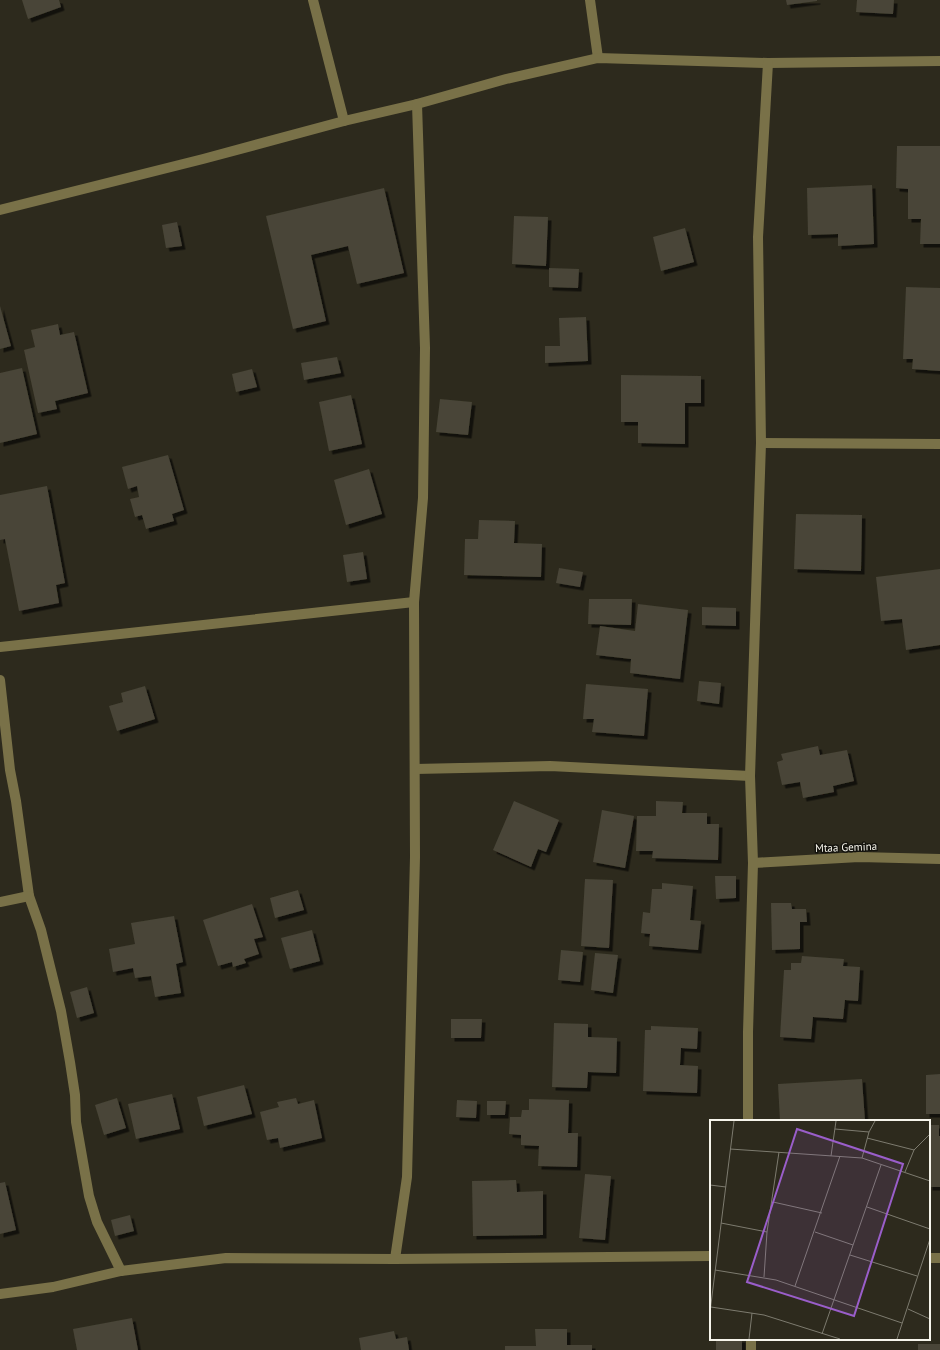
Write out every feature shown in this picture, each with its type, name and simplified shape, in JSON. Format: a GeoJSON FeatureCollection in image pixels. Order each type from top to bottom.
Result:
{"type":"FeatureCollection","features":[{"type":"Feature","properties":{"kind":"street"},"geometry":{"type":"LineString","coordinates":[[313,0],[344,121]]}},
{"type":"Feature","properties":{"kind":"street"},"geometry":{"type":"LineString","coordinates":[[590,0],[598,58]]}},
{"type":"Feature","properties":{"kind":"street"},"geometry":{"type":"LineString","coordinates":[[0,210],[203,159],[344,121],[417,104],[506,79],[598,58],[768,63],[940,61]]}},
{"type":"Feature","properties":{"kind":"street"},"geometry":{"type":"LineString","coordinates":[[748,1120],[748,1032],[753,863],[750,776],[761,443],[758,237],[768,63]]}},
{"type":"Feature","properties":{"kind":"street"},"geometry":{"type":"LineString","coordinates":[[395,1259],[407,1177],[415,888],[414,602],[423,498],[425,348],[417,104]]}},
{"type":"Feature","properties":{"kind":"street"},"geometry":{"type":"LineString","coordinates":[[761,443],[940,444]]}},
{"type":"Feature","properties":{"kind":"street"},"geometry":{"type":"LineString","coordinates":[[0,647],[414,602]]}},
{"type":"Feature","properties":{"kind":"street"},"geometry":{"type":"LineString","coordinates":[[0,680],[10,770],[16,801],[29,896],[41,930],[61,1011],[75,1095],[76,1122],[89,1196],[97,1222],[121,1271]]}},
{"type":"Feature","properties":{"kind":"street"},"geometry":{"type":"LineString","coordinates":[[414,769],[550,766],[750,776]]}},
{"type":"Feature","properties":{"kind":"street","name":"Mtaa Gemina"},"geometry":{"type":"LineString","coordinates":[[753,863],[859,857],[940,859]]}},
{"type":"Feature","properties":{"kind":"street"},"geometry":{"type":"LineString","coordinates":[[0,902],[29,896]]}},
{"type":"Feature","properties":{"kind":"street"},"geometry":{"type":"LineString","coordinates":[[0,1294],[53,1287],[121,1271],[226,1258],[395,1259],[710,1256]]}},
{"type":"Feature","properties":{"kind":"building"},"geometry":{"type":"Polygon","coordinates":[[[22,0],[59,0],[61,7],[28,19],[22,0]]]}},
{"type":"Feature","properties":{"kind":"building"},"geometry":{"type":"Polygon","coordinates":[[[786,0],[817,0],[817,1],[787,5],[786,0]]]}},
{"type":"Feature","properties":{"kind":"building"},"geometry":{"type":"Polygon","coordinates":[[[857,0],[894,0],[893,14],[856,12],[857,0]]]}},
{"type":"Feature","properties":{"kind":"building"},"geometry":{"type":"Polygon","coordinates":[[[897,146],[940,146],[940,244],[920,244],[921,219],[908,219],[908,189],[896,188],[897,146]]]}},
{"type":"Feature","properties":{"kind":"building"},"geometry":{"type":"Polygon","coordinates":[[[872,185],[874,244],[838,246],[838,234],[808,235],[807,188],[872,185]]]}},
{"type":"Feature","properties":{"kind":"building"},"geometry":{"type":"Polygon","coordinates":[[[384,188],[404,273],[357,284],[348,246],[311,255],[326,321],[293,329],[266,216],[384,188]]]}},
{"type":"Feature","properties":{"kind":"building"},"geometry":{"type":"Polygon","coordinates":[[[514,216],[548,217],[546,266],[512,264],[514,216]]]}},
{"type":"Feature","properties":{"kind":"building"},"geometry":{"type":"Polygon","coordinates":[[[177,222],[182,246],[166,248],[162,225],[177,222]]]}},
{"type":"Feature","properties":{"kind":"building"},"geometry":{"type":"Polygon","coordinates":[[[685,228],[694,262],[661,271],[653,237],[685,228]]]}},
{"type":"Feature","properties":{"kind":"building"},"geometry":{"type":"Polygon","coordinates":[[[549,268],[579,269],[578,288],[549,287],[549,268]]]}},
{"type":"Feature","properties":{"kind":"building"},"geometry":{"type":"Polygon","coordinates":[[[906,287],[940,288],[940,371],[912,369],[913,359],[903,359],[906,287]]]}},
{"type":"Feature","properties":{"kind":"building"},"geometry":{"type":"Polygon","coordinates":[[[0,306],[11,346],[0,349],[0,306]]]}},
{"type":"Feature","properties":{"kind":"building"},"geometry":{"type":"Polygon","coordinates":[[[586,317],[588,361],[545,363],[545,346],[560,346],[559,318],[586,317]]]}},
{"type":"Feature","properties":{"kind":"building"},"geometry":{"type":"Polygon","coordinates":[[[58,324],[60,335],[74,332],[88,393],[55,401],[57,409],[38,413],[24,350],[35,347],[31,330],[58,324]]]}},
{"type":"Feature","properties":{"kind":"building"},"geometry":{"type":"Polygon","coordinates":[[[337,357],[341,373],[304,380],[301,363],[337,357]]]}},
{"type":"Feature","properties":{"kind":"building"},"geometry":{"type":"Polygon","coordinates":[[[22,368],[37,434],[0,443],[0,373],[22,368]]]}},
{"type":"Feature","properties":{"kind":"building"},"geometry":{"type":"Polygon","coordinates":[[[252,369],[257,387],[236,392],[232,374],[252,369]]]}},
{"type":"Feature","properties":{"kind":"building"},"geometry":{"type":"Polygon","coordinates":[[[621,375],[701,376],[701,403],[685,403],[685,444],[638,443],[638,422],[621,422],[621,375]]]}},
{"type":"Feature","properties":{"kind":"building"},"geometry":{"type":"Polygon","coordinates":[[[351,395],[362,444],[329,451],[319,402],[351,395]]]}},
{"type":"Feature","properties":{"kind":"building"},"geometry":{"type":"Polygon","coordinates":[[[440,399],[472,402],[468,435],[436,432],[440,399]]]}},
{"type":"Feature","properties":{"kind":"building"},"geometry":{"type":"Polygon","coordinates":[[[168,455],[184,510],[172,514],[174,521],[146,529],[142,515],[135,517],[130,499],[139,497],[137,486],[128,489],[122,467],[168,455]]]}},
{"type":"Feature","properties":{"kind":"building"},"geometry":{"type":"Polygon","coordinates":[[[369,469],[382,514],[346,525],[334,480],[369,469]]]}},
{"type":"Feature","properties":{"kind":"building"},"geometry":{"type":"Polygon","coordinates":[[[47,486],[65,583],[56,585],[59,603],[19,611],[5,539],[0,540],[0,495],[47,486]]]}},
{"type":"Feature","properties":{"kind":"building"},"geometry":{"type":"Polygon","coordinates":[[[796,514],[862,515],[861,571],[794,569],[796,514]]]}},
{"type":"Feature","properties":{"kind":"building"},"geometry":{"type":"Polygon","coordinates":[[[479,520],[515,521],[514,543],[542,544],[541,577],[464,575],[465,539],[478,539],[479,520]]]}},
{"type":"Feature","properties":{"kind":"building"},"geometry":{"type":"Polygon","coordinates":[[[363,552],[367,579],[347,582],[343,555],[363,552]]]}},
{"type":"Feature","properties":{"kind":"building"},"geometry":{"type":"Polygon","coordinates":[[[559,568],[583,572],[580,587],[556,583],[559,568]]]}},
{"type":"Feature","properties":{"kind":"building"},"geometry":{"type":"Polygon","coordinates":[[[940,569],[940,645],[906,650],[902,619],[881,621],[876,577],[940,569]]]}},
{"type":"Feature","properties":{"kind":"building"},"geometry":{"type":"Polygon","coordinates":[[[589,599],[632,599],[631,625],[588,624],[589,599]]]}},
{"type":"Feature","properties":{"kind":"building"},"geometry":{"type":"Polygon","coordinates":[[[638,604],[688,610],[680,679],[630,673],[631,659],[596,655],[600,626],[635,631],[638,604]]]}},
{"type":"Feature","properties":{"kind":"building"},"geometry":{"type":"Polygon","coordinates":[[[702,607],[736,608],[736,626],[702,625],[702,607]]]}},
{"type":"Feature","properties":{"kind":"building"},"geometry":{"type":"Polygon","coordinates":[[[699,681],[721,683],[719,704],[697,701],[699,681]]]}},
{"type":"Feature","properties":{"kind":"building"},"geometry":{"type":"Polygon","coordinates":[[[586,684],[648,689],[644,736],[592,732],[594,719],[583,719],[586,684]]]}},
{"type":"Feature","properties":{"kind":"building"},"geometry":{"type":"Polygon","coordinates":[[[145,686],[155,719],[117,731],[109,706],[123,702],[121,693],[145,686]]]}},
{"type":"Feature","properties":{"kind":"building"},"geometry":{"type":"Polygon","coordinates":[[[818,746],[820,755],[847,750],[854,781],[833,786],[834,792],[803,798],[800,782],[782,785],[777,762],[783,760],[781,754],[818,746]]]}},
{"type":"Feature","properties":{"kind":"building"},"geometry":{"type":"Polygon","coordinates":[[[514,801],[559,820],[546,852],[538,849],[531,867],[493,850],[514,801]]]}},
{"type":"Feature","properties":{"kind":"building"},"geometry":{"type":"Polygon","coordinates":[[[656,801],[683,802],[682,813],[707,813],[707,824],[719,824],[718,860],[652,858],[653,851],[636,851],[637,816],[656,816],[656,801]]]}},
{"type":"Feature","properties":{"kind":"building"},"geometry":{"type":"Polygon","coordinates":[[[602,810],[634,816],[625,868],[593,862],[602,810]]]}},
{"type":"Feature","properties":{"kind":"building"},"geometry":{"type":"Polygon","coordinates":[[[715,876],[736,876],[736,898],[716,899],[715,876]]]}},
{"type":"Feature","properties":{"kind":"building"},"geometry":{"type":"Polygon","coordinates":[[[585,879],[613,880],[609,948],[581,946],[585,879]]]}},
{"type":"Feature","properties":{"kind":"building"},"geometry":{"type":"Polygon","coordinates":[[[662,883],[693,886],[690,920],[701,921],[698,950],[649,946],[650,934],[641,933],[643,912],[650,913],[652,889],[662,889],[662,883]]]}},
{"type":"Feature","properties":{"kind":"building"},"geometry":{"type":"Polygon","coordinates":[[[298,890],[304,910],[275,918],[270,898],[298,890]]]}},
{"type":"Feature","properties":{"kind":"building"},"geometry":{"type":"Polygon","coordinates":[[[771,903],[791,903],[792,909],[806,909],[807,922],[800,922],[800,949],[772,950],[771,903]]]}},
{"type":"Feature","properties":{"kind":"building"},"geometry":{"type":"Polygon","coordinates":[[[252,904],[263,937],[254,939],[259,954],[244,959],[246,963],[233,967],[232,962],[218,966],[203,920],[252,904]]]}},
{"type":"Feature","properties":{"kind":"building"},"geometry":{"type":"Polygon","coordinates":[[[174,916],[183,962],[176,964],[181,993],[155,997],[151,976],[135,978],[133,968],[113,972],[109,949],[135,944],[131,923],[174,916]]]}},
{"type":"Feature","properties":{"kind":"building"},"geometry":{"type":"Polygon","coordinates":[[[312,930],[320,961],[290,969],[281,938],[312,930]]]}},
{"type":"Feature","properties":{"kind":"building"},"geometry":{"type":"Polygon","coordinates":[[[561,950],[583,952],[580,982],[558,980],[561,950]]]}},
{"type":"Feature","properties":{"kind":"building"},"geometry":{"type":"Polygon","coordinates":[[[595,953],[618,955],[613,993],[591,990],[595,953]]]}},
{"type":"Feature","properties":{"kind":"building"},"geometry":{"type":"Polygon","coordinates":[[[802,956],[844,959],[843,966],[860,967],[858,1001],[845,1000],[843,1019],[813,1017],[811,1039],[780,1037],[784,970],[791,970],[791,963],[801,963],[802,956]]]}},
{"type":"Feature","properties":{"kind":"building"},"geometry":{"type":"Polygon","coordinates":[[[87,987],[94,1013],[77,1018],[70,992],[87,987]]]}},
{"type":"Feature","properties":{"kind":"building"},"geometry":{"type":"Polygon","coordinates":[[[451,1019],[482,1019],[481,1038],[451,1038],[451,1019]]]}},
{"type":"Feature","properties":{"kind":"building"},"geometry":{"type":"Polygon","coordinates":[[[554,1023],[588,1024],[588,1037],[617,1038],[616,1073],[588,1072],[587,1088],[552,1087],[554,1023]]]}},
{"type":"Feature","properties":{"kind":"building"},"geometry":{"type":"Polygon","coordinates":[[[651,1026],[698,1028],[697,1049],[681,1048],[680,1065],[698,1066],[697,1093],[643,1091],[645,1030],[651,1030],[651,1026]]]}},
{"type":"Feature","properties":{"kind":"building"},"geometry":{"type":"Polygon","coordinates":[[[940,1074],[940,1114],[926,1114],[926,1075],[940,1074]]]}},
{"type":"Feature","properties":{"kind":"building"},"geometry":{"type":"Polygon","coordinates":[[[862,1079],[865,1120],[780,1120],[778,1084],[862,1079]]]}},
{"type":"Feature","properties":{"kind":"building"},"geometry":{"type":"Polygon","coordinates":[[[244,1085],[252,1114],[204,1126],[197,1097],[244,1085]]]}},
{"type":"Feature","properties":{"kind":"building"},"geometry":{"type":"Polygon","coordinates":[[[172,1094],[180,1129],[136,1139],[128,1104],[172,1094]]]}},
{"type":"Feature","properties":{"kind":"building"},"geometry":{"type":"Polygon","coordinates":[[[117,1098],[126,1128],[104,1135],[95,1105],[117,1098]]]}},
{"type":"Feature","properties":{"kind":"building"},"geometry":{"type":"Polygon","coordinates":[[[296,1098],[298,1104],[314,1100],[322,1138],[280,1148],[278,1138],[267,1140],[260,1112],[279,1107],[277,1102],[296,1098]]]}},
{"type":"Feature","properties":{"kind":"building"},"geometry":{"type":"Polygon","coordinates":[[[529,1099],[569,1100],[568,1133],[578,1133],[577,1167],[538,1166],[539,1146],[521,1145],[521,1135],[509,1134],[510,1117],[521,1117],[522,1110],[529,1110],[529,1099]]]}},
{"type":"Feature","properties":{"kind":"building"},"geometry":{"type":"Polygon","coordinates":[[[457,1100],[477,1101],[476,1118],[456,1117],[457,1100]]]}},
{"type":"Feature","properties":{"kind":"building"},"geometry":{"type":"Polygon","coordinates":[[[487,1101],[506,1101],[505,1115],[487,1115],[487,1101]]]}},
{"type":"Feature","properties":{"kind":"building"},"geometry":{"type":"Polygon","coordinates":[[[930,1125],[939,1125],[940,1187],[930,1187],[930,1125]]]}},
{"type":"Feature","properties":{"kind":"building"},"geometry":{"type":"Polygon","coordinates":[[[585,1174],[611,1176],[605,1240],[579,1238],[585,1174]]]}},
{"type":"Feature","properties":{"kind":"building"},"geometry":{"type":"Polygon","coordinates":[[[516,1180],[517,1192],[543,1191],[543,1235],[473,1236],[472,1181],[516,1180]]]}},
{"type":"Feature","properties":{"kind":"building"},"geometry":{"type":"Polygon","coordinates":[[[5,1182],[16,1230],[0,1234],[0,1183],[5,1182]]]}},
{"type":"Feature","properties":{"kind":"building"},"geometry":{"type":"Polygon","coordinates":[[[130,1215],[134,1231],[115,1236],[111,1220],[130,1215]]]}},
{"type":"Feature","properties":{"kind":"building"},"geometry":{"type":"Polygon","coordinates":[[[132,1318],[138,1350],[77,1350],[73,1329],[132,1318]]]}},
{"type":"Feature","properties":{"kind":"building"},"geometry":{"type":"Polygon","coordinates":[[[535,1329],[567,1329],[567,1345],[592,1345],[592,1350],[505,1350],[505,1346],[536,1346],[535,1329]]]}},
{"type":"Feature","properties":{"kind":"building"},"geometry":{"type":"Polygon","coordinates":[[[394,1331],[396,1339],[407,1337],[409,1350],[361,1350],[359,1338],[394,1331]]]}},
{"type":"Feature","properties":{"kind":"building"},"geometry":{"type":"Polygon","coordinates":[[[716,1340],[742,1340],[742,1350],[716,1350],[716,1340]]]}},
{"type":"Feature","properties":{"kind":"building"},"geometry":{"type":"Polygon","coordinates":[[[918,1344],[940,1344],[940,1350],[918,1350],[918,1344]]]}}]}
